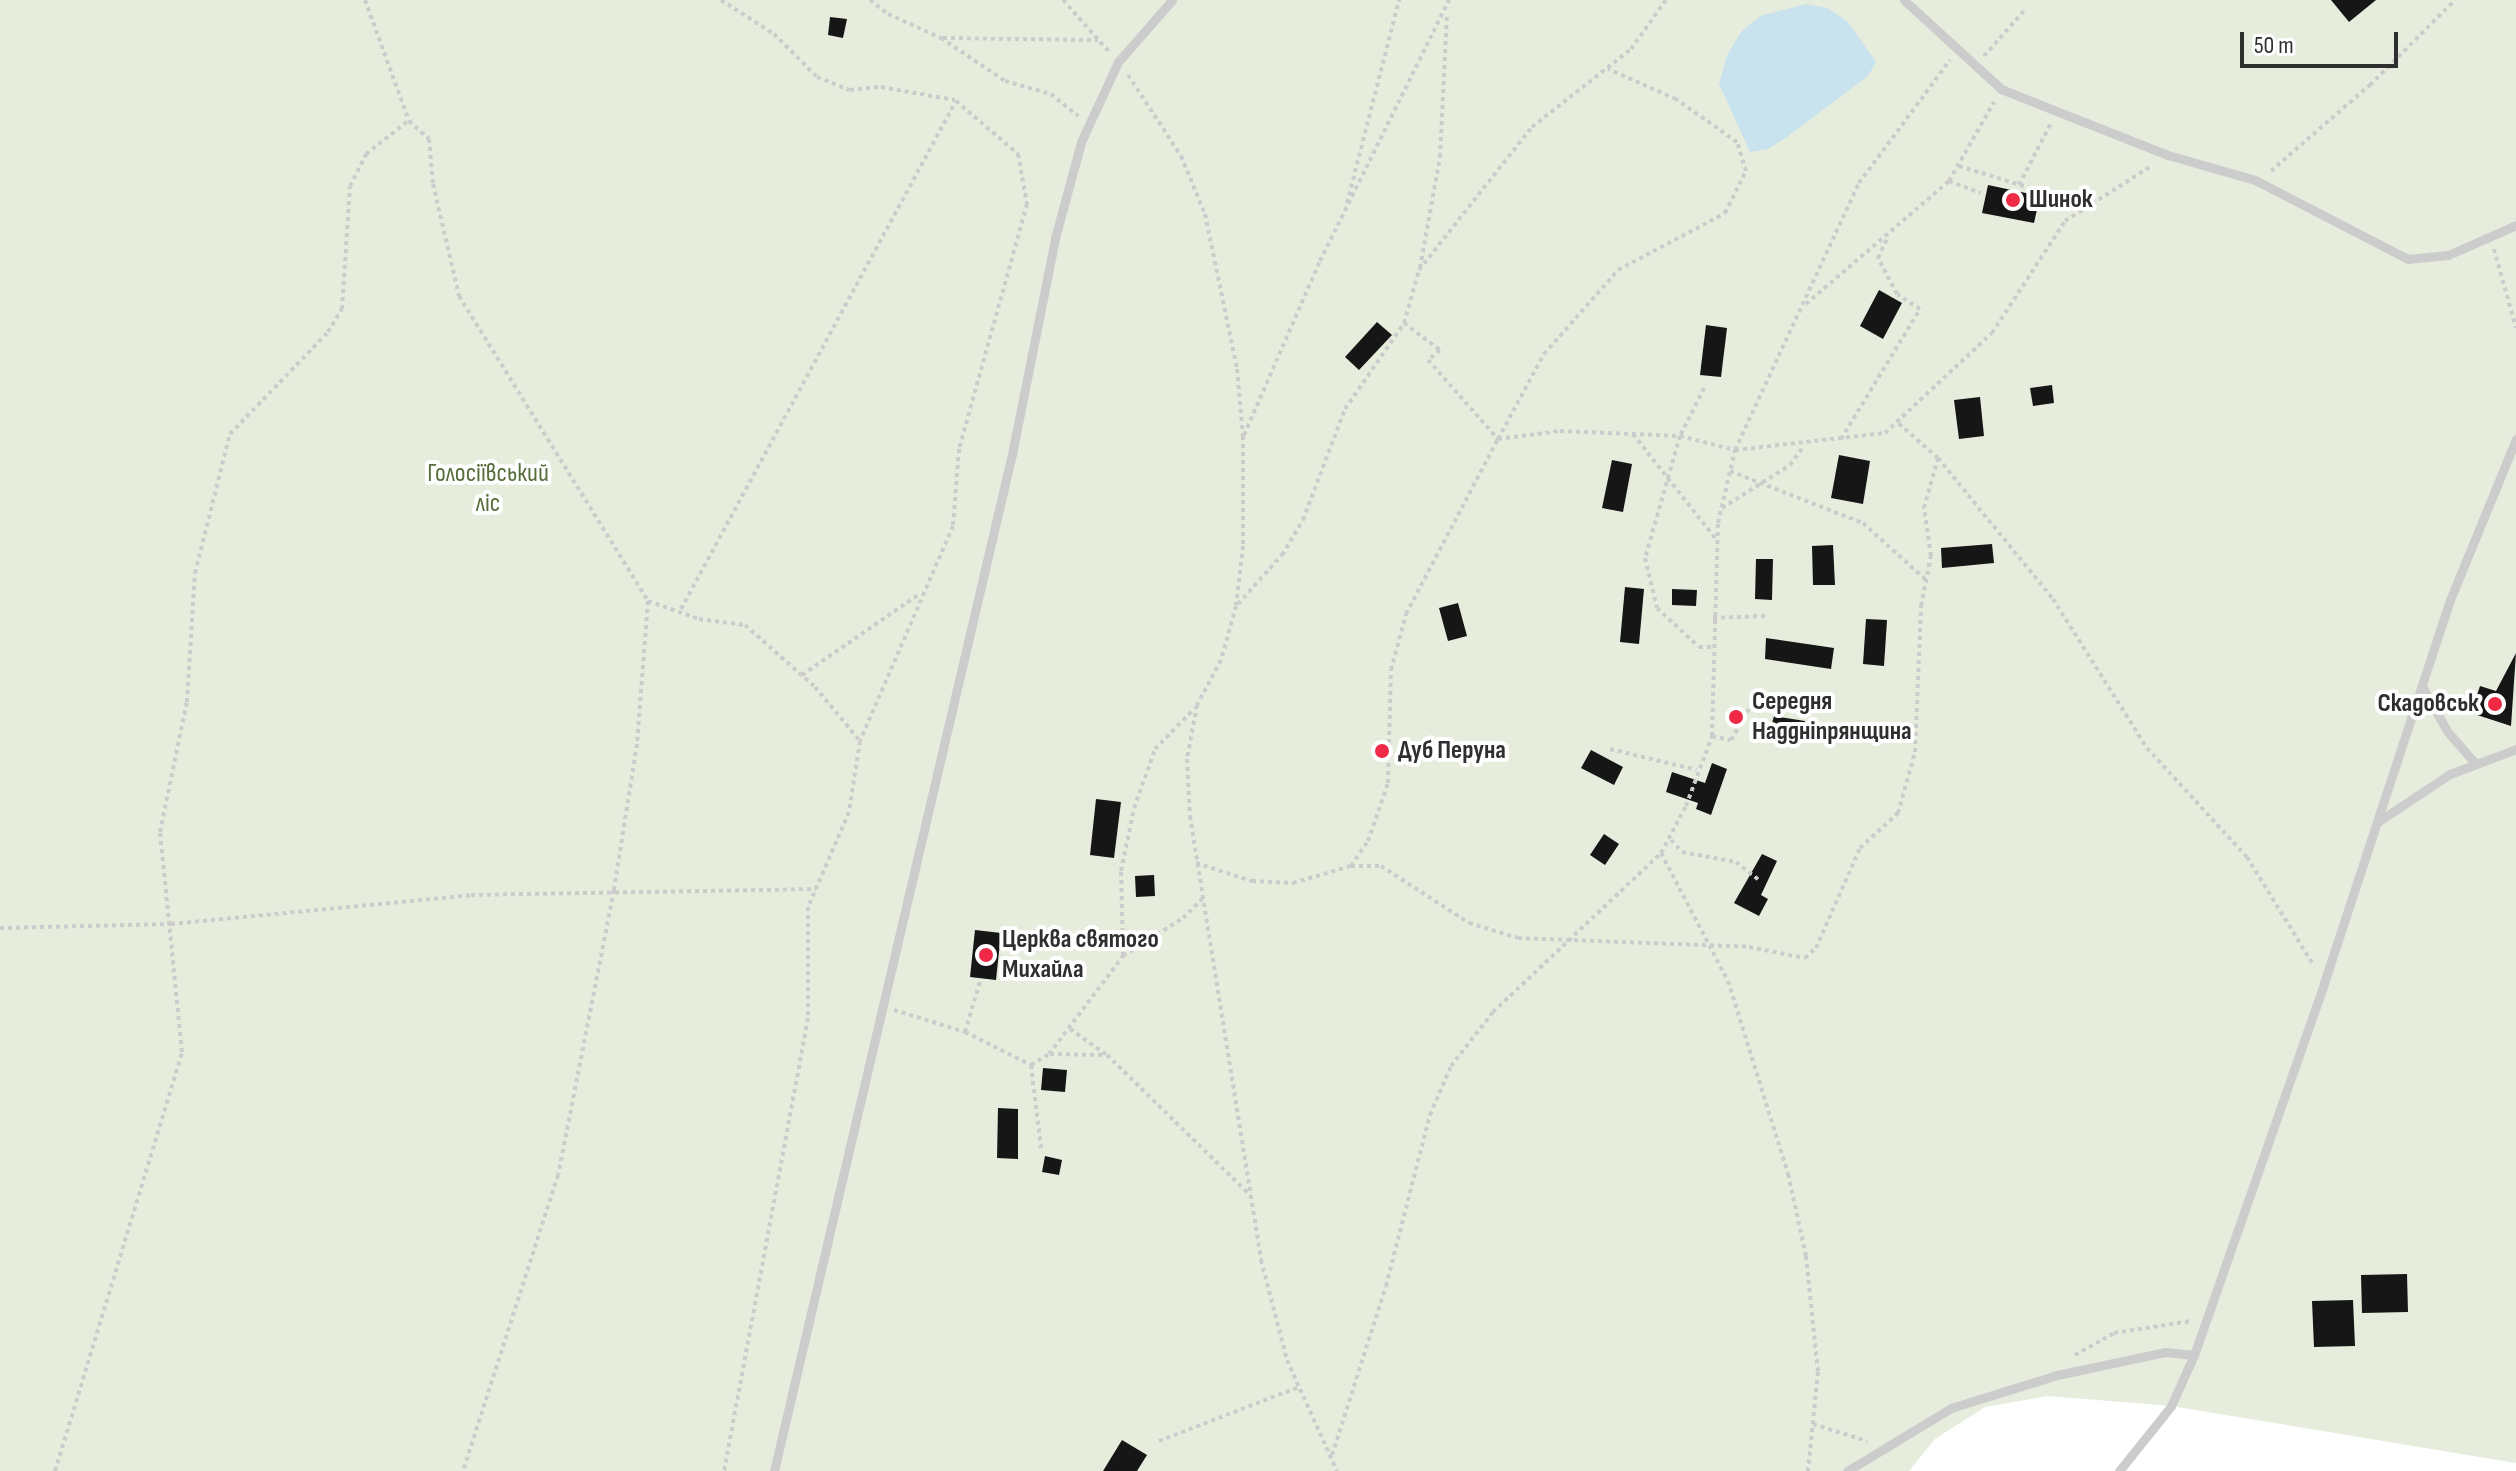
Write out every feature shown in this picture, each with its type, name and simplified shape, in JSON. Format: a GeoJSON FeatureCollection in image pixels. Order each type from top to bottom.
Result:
{"type":"FeatureCollection","features":[{"type":"Feature","properties":{"kind":"lane"},"geometry":{"type":"LineString","coordinates":[[774,1471],[880,1006],[1012,454],[1055,238],[1089,125],[1118,62],[1172,0]]}},
{"type":"Feature","properties":{"kind":"lane"},"geometry":{"type":"LineString","coordinates":[[1904,0],[2001,89],[2168,155],[2255,180],[2408,259],[2448,255],[2516,225]]}},
{"type":"Feature","properties":{"kind":"lane"},"geometry":{"type":"LineString","coordinates":[[2119,1471],[2171,1406],[2212,1314],[2379,821],[2450,600],[2516,439]]}},
{"type":"Feature","properties":{"kind":"lane"},"geometry":{"type":"LineString","coordinates":[[2422,686],[2447,731],[2474,762]]}},
{"type":"Feature","properties":{"kind":"lane"},"geometry":{"type":"LineString","coordinates":[[2379,821],[2474,762],[2516,749]]}},
{"type":"Feature","properties":{"kind":"lane"},"geometry":{"type":"LineString","coordinates":[[1847,1471],[1951,1408],[2057,1375],[2165,1352],[2194,1355]]}},
{"type":"Feature","properties":{"kind":"path"},"geometry":{"type":"LineString","coordinates":[[365,0],[409,121],[429,139],[433,184],[459,296],[648,601],[637,744],[614,890],[558,1175],[463,1471]]}},
{"type":"Feature","properties":{"kind":"path"},"geometry":{"type":"LineString","coordinates":[[721,0],[774,34],[817,77],[850,90],[881,87],[956,101],[1018,154],[1027,204],[959,449],[953,526],[921,593],[860,741],[849,812],[808,907],[808,1018],[724,1471]]}},
{"type":"Feature","properties":{"kind":"path"},"geometry":{"type":"LineString","coordinates":[[870,0],[888,14],[941,38],[1005,81],[1051,94],[1089,125]]}},
{"type":"Feature","properties":{"kind":"path"},"geometry":{"type":"LineString","coordinates":[[1063,0],[1153,107],[1205,214],[1237,369],[1243,436],[1243,546],[1236,606],[1221,660],[1197,705],[1155,749],[1134,808],[1121,871],[1123,956]]}},
{"type":"Feature","properties":{"kind":"path"},"geometry":{"type":"LineString","coordinates":[[1345,213],[1399,0]]}},
{"type":"Feature","properties":{"kind":"path"},"geometry":{"type":"LineString","coordinates":[[1236,606],[1282,555],[1303,520],[1345,409],[1404,323],[1419,270],[1440,157],[1440,78],[1449,0]]}},
{"type":"Feature","properties":{"kind":"path"},"geometry":{"type":"LineString","coordinates":[[1419,270],[1532,127],[1631,49],[1666,0]]}},
{"type":"Feature","properties":{"kind":"path"},"geometry":{"type":"LineString","coordinates":[[2255,180],[2370,85],[2455,0]]}},
{"type":"Feature","properties":{"kind":"path"},"geometry":{"type":"LineString","coordinates":[[1243,436],[1345,213],[1447,9]]}},
{"type":"Feature","properties":{"kind":"path"},"geometry":{"type":"LineString","coordinates":[[1975,67],[2024,11]]}},
{"type":"Feature","properties":{"kind":"path"},"geometry":{"type":"LineString","coordinates":[[941,38],[1098,40]]}},
{"type":"Feature","properties":{"kind":"path"},"geometry":{"type":"LineString","coordinates":[[1332,1455],[1386,1286],[1430,1115],[1451,1066],[1493,1012],[1570,942],[1671,840],[1712,736],[1717,540],[1735,450],[1859,183],[1958,48]]}},
{"type":"Feature","properties":{"kind":"path"},"geometry":{"type":"LineString","coordinates":[[1351,866],[1368,841],[1388,783],[1391,670],[1406,614],[1544,354],[1618,270],[1725,213],[1746,171],[1737,142],[1676,99],[1607,69]]}},
{"type":"Feature","properties":{"kind":"path"},"geometry":{"type":"LineString","coordinates":[[1804,305],[1949,181],[2001,89]]}},
{"type":"Feature","properties":{"kind":"path"},"geometry":{"type":"LineString","coordinates":[[681,609],[956,101]]}},
{"type":"Feature","properties":{"kind":"path"},"geometry":{"type":"LineString","coordinates":[[2019,185],[2056,113]]}},
{"type":"Feature","properties":{"kind":"path"},"geometry":{"type":"LineString","coordinates":[[55,1471],[182,1052],[160,832],[187,702],[195,573],[230,434],[328,332],[342,309],[350,186],[366,154],[409,121]]}},
{"type":"Feature","properties":{"kind":"path"},"geometry":{"type":"LineString","coordinates":[[1498,439],[1560,431],[1680,436],[1735,450],[1885,433],[1992,333],[2065,221],[2092,207],[2168,155]]}},
{"type":"Feature","properties":{"kind":"path"},"geometry":{"type":"LineString","coordinates":[[1959,166],[2092,207]]}},
{"type":"Feature","properties":{"kind":"path"},"geometry":{"type":"LineString","coordinates":[[1949,181],[1981,193]]}},
{"type":"Feature","properties":{"kind":"path"},"geometry":{"type":"LineString","coordinates":[[1841,439],[1920,309],[1897,294],[1878,258],[1889,235]]}},
{"type":"Feature","properties":{"kind":"path"},"geometry":{"type":"LineString","coordinates":[[2490,236],[2516,328]]}},
{"type":"Feature","properties":{"kind":"path"},"geometry":{"type":"LineString","coordinates":[[1404,323],[1440,350],[1428,360],[1498,439]]}},
{"type":"Feature","properties":{"kind":"path"},"geometry":{"type":"LineString","coordinates":[[1704,388],[1680,436],[1645,558],[1657,608],[1699,647],[1714,647]]}},
{"type":"Feature","properties":{"kind":"path"},"geometry":{"type":"LineString","coordinates":[[1897,422],[1938,458],[2053,599],[2147,748],[2247,857],[2324,983]]}},
{"type":"Feature","properties":{"kind":"path"},"geometry":{"type":"LineString","coordinates":[[1633,434],[1717,540]]}},
{"type":"Feature","properties":{"kind":"path"},"geometry":{"type":"LineString","coordinates":[[1721,509],[1790,465],[1805,444]]}},
{"type":"Feature","properties":{"kind":"path"},"geometry":{"type":"LineString","coordinates":[[1196,863],[1252,881],[1293,883],[1351,866],[1381,866],[1469,923],[1518,938],[1711,949],[1749,947],[1805,958],[1816,948],[1860,848],[1898,813],[1915,752],[1926,580],[1931,556],[1924,508],[1938,458]]}},
{"type":"Feature","properties":{"kind":"path"},"geometry":{"type":"LineString","coordinates":[[1730,471],[1863,523],[1926,580]]}},
{"type":"Feature","properties":{"kind":"path"},"geometry":{"type":"LineString","coordinates":[[802,675],[921,593]]}},
{"type":"Feature","properties":{"kind":"path"},"geometry":{"type":"LineString","coordinates":[[648,601],[681,609],[699,619],[745,625],[802,675],[860,741]]}},
{"type":"Feature","properties":{"kind":"path"},"geometry":{"type":"LineString","coordinates":[[1713,618],[1765,616]]}},
{"type":"Feature","properties":{"kind":"path"},"geometry":{"type":"LineString","coordinates":[[1712,736],[1731,740],[1752,704],[1775,709]]}},
{"type":"Feature","properties":{"kind":"path"},"geometry":{"type":"LineString","coordinates":[[1197,705],[1187,759],[1196,863],[1251,1197],[1278,1335],[1337,1471]]}},
{"type":"Feature","properties":{"kind":"path"},"geometry":{"type":"LineString","coordinates":[[1610,749],[1697,770]]}},
{"type":"Feature","properties":{"kind":"path"},"geometry":{"type":"LineString","coordinates":[[1671,840],[1682,852],[1736,862],[1758,879]]}},
{"type":"Feature","properties":{"kind":"path"},"geometry":{"type":"LineString","coordinates":[[1661,853],[1728,981],[1755,1066],[1806,1256],[1818,1372],[1808,1471]]}},
{"type":"Feature","properties":{"kind":"path"},"geometry":{"type":"LineString","coordinates":[[0,928],[171,924],[471,895],[544,897],[614,890],[816,889]]}},
{"type":"Feature","properties":{"kind":"path"},"geometry":{"type":"LineString","coordinates":[[1031,1065],[1049,1054],[1123,956],[1183,918],[1202,899]]}},
{"type":"Feature","properties":{"kind":"path"},"geometry":{"type":"LineString","coordinates":[[965,1032],[981,978]]}},
{"type":"Feature","properties":{"kind":"path"},"geometry":{"type":"LineString","coordinates":[[880,1006],[965,1032],[1031,1065]]}},
{"type":"Feature","properties":{"kind":"path"},"geometry":{"type":"LineString","coordinates":[[1070,1029],[1107,1055],[1230,1182],[1251,1197]]}},
{"type":"Feature","properties":{"kind":"path"},"geometry":{"type":"LineString","coordinates":[[1049,1054],[1107,1055]]}},
{"type":"Feature","properties":{"kind":"path"},"geometry":{"type":"LineString","coordinates":[[1031,1065],[1041,1148]]}},
{"type":"Feature","properties":{"kind":"path"},"geometry":{"type":"LineString","coordinates":[[2057,1375],[2083,1346],[2114,1333],[2175,1326],[2212,1314]]}},
{"type":"Feature","properties":{"kind":"path"},"geometry":{"type":"LineString","coordinates":[[1159,1441],[1299,1387]]}},
{"type":"Feature","properties":{"kind":"path"},"geometry":{"type":"LineString","coordinates":[[1813,1424],[1884,1446]]}},
{"type":"Feature","properties":{"kind":"green space","name":"Голосіївський ліс"},"geometry":{"type":"Polygon","coordinates":[[[0,0],[2516,0],[2516,1463],[2171,1406],[2048,1396],[1985,1407],[1935,1439],[1909,1471],[0,1471],[0,0]]]}},
{"type":"Feature","properties":{"kind":"water"},"geometry":{"type":"Polygon","coordinates":[[[1806,4],[1828,8],[1848,22],[1876,62],[1868,76],[1787,137],[1768,149],[1750,152],[1719,84],[1727,55],[1741,32],[1760,16],[1806,4]]]}},
{"type":"Feature","properties":{"kind":"building"},"geometry":{"type":"Polygon","coordinates":[[[2331,0],[2376,0],[2349,22],[2331,0]]]}},
{"type":"Feature","properties":{"kind":"building"},"geometry":{"type":"Polygon","coordinates":[[[830,17],[847,19],[843,38],[828,35],[830,17]]]}},
{"type":"Feature","properties":{"kind":"building"},"geometry":{"type":"Polygon","coordinates":[[[1988,185],[2040,196],[2034,223],[1982,213],[1988,185]]]}},
{"type":"Feature","properties":{"kind":"building"},"geometry":{"type":"Polygon","coordinates":[[[1879,290],[1902,303],[1883,339],[1860,326],[1879,290]]]}},
{"type":"Feature","properties":{"kind":"building"},"geometry":{"type":"Polygon","coordinates":[[[1377,322],[1392,335],[1359,370],[1345,357],[1377,322]]]}},
{"type":"Feature","properties":{"kind":"building"},"geometry":{"type":"Polygon","coordinates":[[[1706,325],[1727,328],[1721,377],[1700,375],[1706,325]]]}},
{"type":"Feature","properties":{"kind":"building"},"geometry":{"type":"Polygon","coordinates":[[[2052,385],[2054,403],[2033,406],[2030,388],[2052,385]]]}},
{"type":"Feature","properties":{"kind":"building"},"geometry":{"type":"Polygon","coordinates":[[[1980,397],[1984,436],[1959,439],[1954,400],[1980,397]]]}},
{"type":"Feature","properties":{"kind":"building"},"geometry":{"type":"Polygon","coordinates":[[[1839,455],[1870,461],[1863,504],[1831,498],[1839,455]]]}},
{"type":"Feature","properties":{"kind":"building"},"geometry":{"type":"Polygon","coordinates":[[[1612,460],[1632,464],[1623,512],[1602,508],[1612,460]]]}},
{"type":"Feature","properties":{"kind":"building"},"geometry":{"type":"Polygon","coordinates":[[[1992,544],[1994,563],[1942,568],[1941,548],[1992,544]]]}},
{"type":"Feature","properties":{"kind":"building"},"geometry":{"type":"Polygon","coordinates":[[[1833,545],[1835,585],[1813,585],[1812,546],[1833,545]]]}},
{"type":"Feature","properties":{"kind":"building"},"geometry":{"type":"Polygon","coordinates":[[[1756,559],[1773,559],[1772,600],[1755,599],[1756,559]]]}},
{"type":"Feature","properties":{"kind":"building"},"geometry":{"type":"Polygon","coordinates":[[[1625,587],[1644,589],[1639,644],[1620,642],[1625,587]]]}},
{"type":"Feature","properties":{"kind":"building"},"geometry":{"type":"Polygon","coordinates":[[[1672,589],[1697,590],[1696,606],[1672,605],[1672,589]]]}},
{"type":"Feature","properties":{"kind":"building"},"geometry":{"type":"Polygon","coordinates":[[[1458,603],[1467,636],[1448,641],[1439,608],[1458,603]]]}},
{"type":"Feature","properties":{"kind":"building"},"geometry":{"type":"Polygon","coordinates":[[[1866,619],[1887,620],[1884,666],[1863,664],[1866,619]]]}},
{"type":"Feature","properties":{"kind":"building"},"geometry":{"type":"Polygon","coordinates":[[[1766,638],[1834,648],[1831,669],[1765,659],[1766,638]]]}},
{"type":"Feature","properties":{"kind":"building","name":"Скадовськ"},"geometry":{"type":"Polygon","coordinates":[[[2516,653],[2511,726],[2471,713],[2480,686],[2496,691],[2516,653]]]}},
{"type":"Feature","properties":{"kind":"building"},"geometry":{"type":"Polygon","coordinates":[[[1774,716],[1805,721],[1803,740],[1769,734],[1774,716]]]}},
{"type":"Feature","properties":{"kind":"building"},"geometry":{"type":"Polygon","coordinates":[[[1591,750],[1623,767],[1614,785],[1581,768],[1591,750]]]}},
{"type":"Feature","properties":{"kind":"building"},"geometry":{"type":"Polygon","coordinates":[[[1712,763],[1727,769],[1711,815],[1696,809],[1698,803],[1666,792],[1672,772],[1705,783],[1712,763]]]}},
{"type":"Feature","properties":{"kind":"building"},"geometry":{"type":"Polygon","coordinates":[[[1096,799],[1121,802],[1114,858],[1090,855],[1096,799]]]}},
{"type":"Feature","properties":{"kind":"building"},"geometry":{"type":"Polygon","coordinates":[[[1604,834],[1619,844],[1605,865],[1590,855],[1604,834]]]}},
{"type":"Feature","properties":{"kind":"building"},"geometry":{"type":"Polygon","coordinates":[[[1762,854],[1777,861],[1761,895],[1768,899],[1759,916],[1734,903],[1762,854]]]}},
{"type":"Feature","properties":{"kind":"building"},"geometry":{"type":"Polygon","coordinates":[[[1154,875],[1155,896],[1136,897],[1135,876],[1154,875]]]}},
{"type":"Feature","properties":{"kind":"building","name":"Церква святого Михайла"},"geometry":{"type":"Polygon","coordinates":[[[975,930],[1001,933],[996,980],[970,977],[975,930]]]}},
{"type":"Feature","properties":{"kind":"building"},"geometry":{"type":"Polygon","coordinates":[[[1043,1068],[1067,1070],[1065,1092],[1041,1090],[1043,1068]]]}},
{"type":"Feature","properties":{"kind":"building"},"geometry":{"type":"Polygon","coordinates":[[[998,1108],[1018,1109],[1018,1159],[997,1158],[998,1108]]]}},
{"type":"Feature","properties":{"kind":"building"},"geometry":{"type":"Polygon","coordinates":[[[1045,1156],[1062,1160],[1059,1175],[1042,1172],[1045,1156]]]}},
{"type":"Feature","properties":{"kind":"building"},"geometry":{"type":"Polygon","coordinates":[[[2407,1274],[2408,1312],[2362,1313],[2361,1275],[2407,1274]]]}},
{"type":"Feature","properties":{"kind":"building"},"geometry":{"type":"Polygon","coordinates":[[[2353,1300],[2355,1346],[2314,1347],[2312,1301],[2353,1300]]]}},
{"type":"Feature","properties":{"kind":"building"},"geometry":{"type":"Polygon","coordinates":[[[1122,1440],[1147,1455],[1137,1471],[1103,1471],[1122,1440]]]}},
{"type":"Feature","properties":{"kind":"place","name":"Шинок"},"geometry":{"type":"Point","coordinates":[2013,200]}},
{"type":"Feature","properties":{"kind":"place","name":"Скадовськ"},"geometry":{"type":"Point","coordinates":[2495,704]}},
{"type":"Feature","properties":{"kind":"place","name":"Середня Наддніпрянщина"},"geometry":{"type":"Point","coordinates":[1736,717]}},
{"type":"Feature","properties":{"kind":"place","name":"Дуб Перуна"},"geometry":{"type":"Point","coordinates":[1382,751]}},
{"type":"Feature","properties":{"kind":"place","name":"Церква святого Михайла"},"geometry":{"type":"Point","coordinates":[986,955]}}]}
